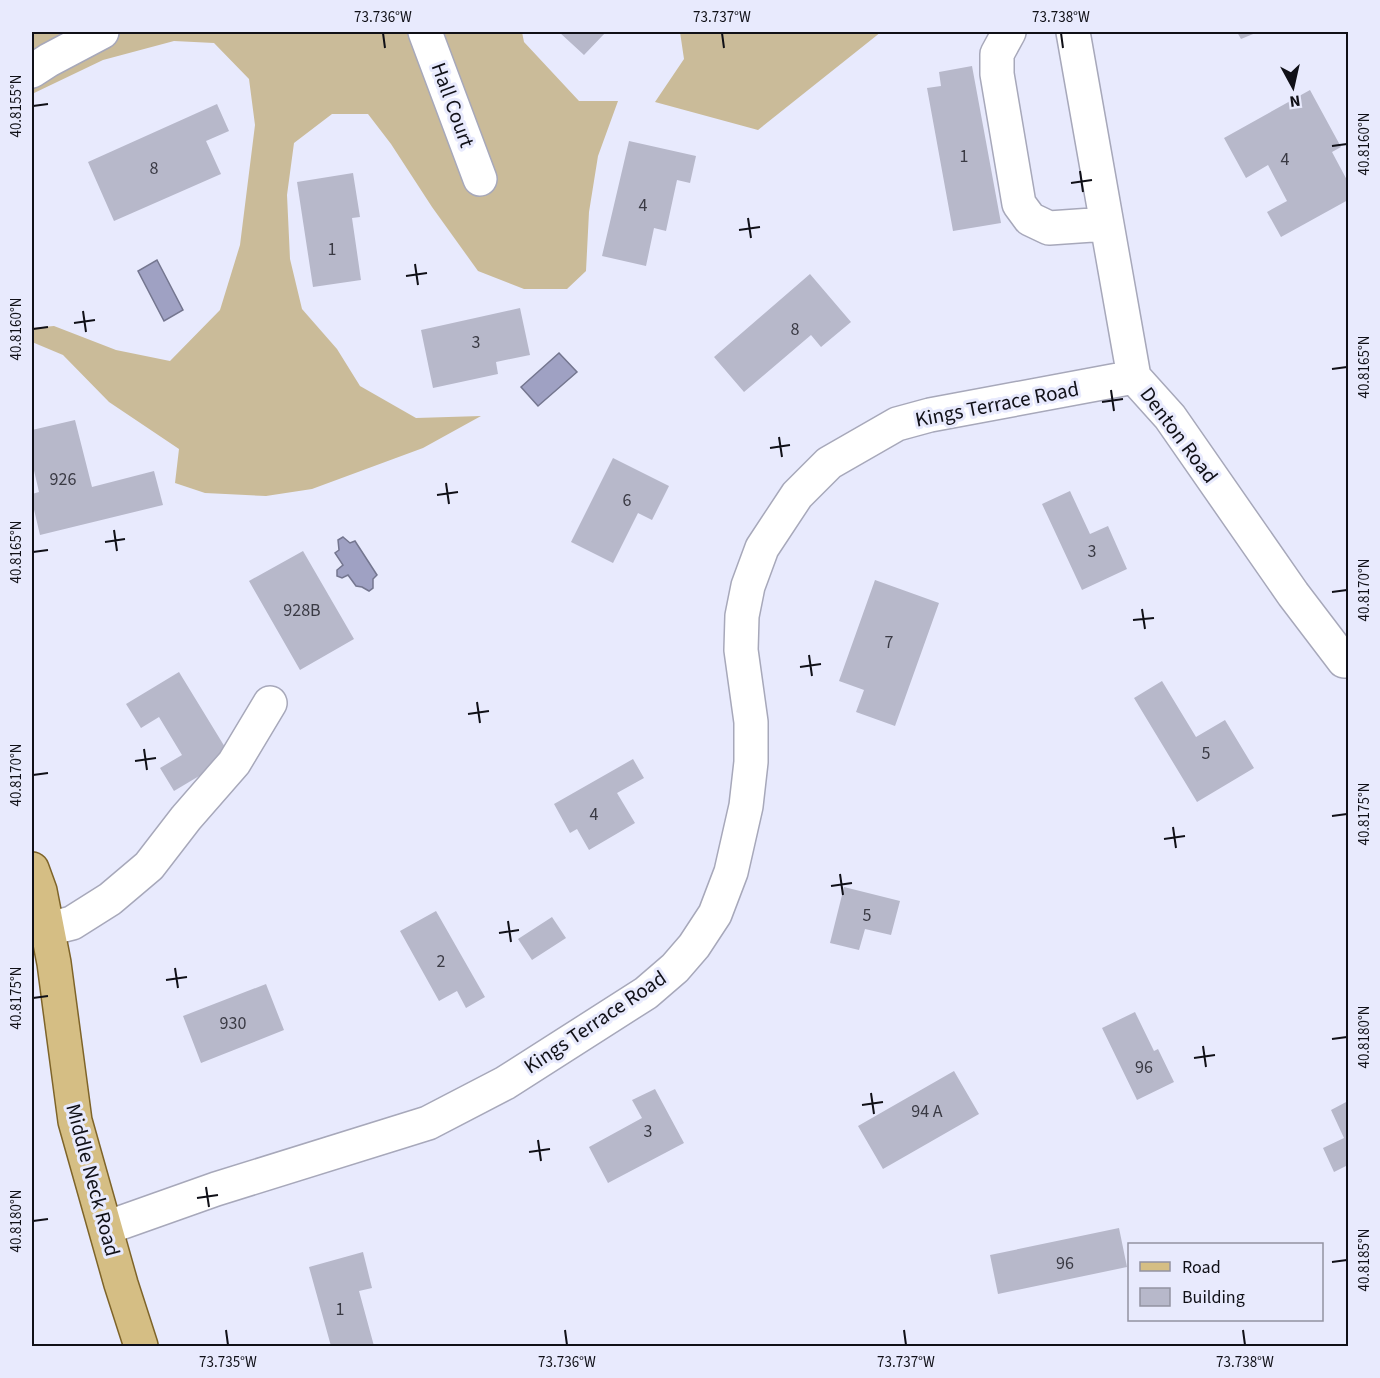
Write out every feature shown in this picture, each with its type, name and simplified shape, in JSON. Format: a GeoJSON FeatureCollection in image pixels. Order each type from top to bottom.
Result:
{"type":"FeatureCollection","features":[{"type":"Feature","properties":{"kind":"main road","name":"Middle Neck Road"},"geometry":{"type":"LineString","coordinates":[[32,869],[40,891],[54,963],[75,1121],[141,1347]]}},
{"type":"Feature","properties":{"kind":"street"},"geometry":{"type":"LineString","coordinates":[[32,71],[102,32]]}},
{"type":"Feature","properties":{"kind":"street","name":"Hall Court"},"geometry":{"type":"LineString","coordinates":[[425,32],[480,179]]}},
{"type":"Feature","properties":{"kind":"street"},"geometry":{"type":"LineString","coordinates":[[1009,32],[998,54],[997,74],[1018,204],[1030,219],[1049,228],[1107,224]]}},
{"type":"Feature","properties":{"kind":"street","name":"Denton Road"},"geometry":{"type":"LineString","coordinates":[[1072,32],[1134,377],[1170,417],[1293,594],[1344,661]]}},
{"type":"Feature","properties":{"kind":"street","name":"Kings Terrace Road"},"geometry":{"type":"LineString","coordinates":[[106,1228],[216,1189],[428,1123],[505,1083],[646,993],[675,968],[693,946],[715,914],[731,872],[746,806],[751,762],[751,722],[741,650],[742,616],[748,586],[762,548],[797,495],[829,463],[897,424],[930,415],[1134,377]]}},
{"type":"Feature","properties":{"kind":"street"},"geometry":{"type":"LineString","coordinates":[[48,929],[72,923],[101,905],[149,866],[186,818],[234,763],[270,703]]}},
{"type":"Feature","properties":{"kind":"shaded area"},"geometry":{"type":"Polygon","coordinates":[[[32,32],[522,32],[524,42],[579,101],[618,101],[598,156],[589,212],[586,271],[567,289],[524,289],[478,271],[368,114],[332,114],[294,143],[287,195],[290,259],[302,309],[337,349],[360,386],[416,418],[481,416],[423,448],[312,489],[266,496],[205,493],[175,483],[179,449],[109,402],[63,355],[32,342],[32,328],[54,326],[116,350],[170,361],[220,310],[240,245],[255,125],[249,79],[214,43],[174,41],[103,60],[32,94],[32,32]]]}},
{"type":"Feature","properties":{"kind":"shaded area"},"geometry":{"type":"Polygon","coordinates":[[[680,32],[881,32],[758,130],[655,102],[684,59],[680,32]]]}},
{"type":"Feature","properties":{"kind":"water"},"geometry":{"type":"Polygon","coordinates":[[[157,260],[183,310],[164,321],[138,271],[157,260]]]}},
{"type":"Feature","properties":{"kind":"water"},"geometry":{"type":"Polygon","coordinates":[[[559,353],[577,372],[538,406],[521,387],[559,353]]]}},
{"type":"Feature","properties":{"kind":"water"},"geometry":{"type":"Polygon","coordinates":[[[343,537],[350,543],[355,541],[377,575],[373,579],[373,588],[369,591],[356,586],[348,575],[342,578],[337,576],[337,570],[343,565],[335,553],[339,550],[338,540],[343,537]]]}},
{"type":"Feature","properties":{"kind":"building"},"geometry":{"type":"Polygon","coordinates":[[[559,32],[606,32],[584,55],[559,32]]]}},
{"type":"Feature","properties":{"kind":"building"},"geometry":{"type":"Polygon","coordinates":[[[1237,32],[1258,32],[1241,39],[1237,32]]]}},
{"type":"Feature","properties":{"kind":"building"},"geometry":{"type":"Polygon","coordinates":[[[972,66],[1001,223],[953,231],[927,88],[941,86],[939,72],[972,66]]]}},
{"type":"Feature","properties":{"kind":"building"},"geometry":{"type":"Polygon","coordinates":[[[1310,90],[1341,147],[1332,152],[1348,182],[1348,200],[1281,237],[1267,212],[1287,201],[1268,165],[1246,178],[1224,138],[1310,90]]]}},
{"type":"Feature","properties":{"kind":"building"},"geometry":{"type":"Polygon","coordinates":[[[217,104],[229,131],[206,141],[221,174],[114,221],[88,162],[217,104]]]}},
{"type":"Feature","properties":{"kind":"building"},"geometry":{"type":"Polygon","coordinates":[[[629,141],[696,156],[690,183],[677,180],[666,231],[654,228],[646,266],[602,256],[629,141]]]}},
{"type":"Feature","properties":{"kind":"building"},"geometry":{"type":"Polygon","coordinates":[[[353,173],[360,217],[352,218],[361,280],[313,287],[297,182],[353,173]]]}},
{"type":"Feature","properties":{"kind":"building"},"geometry":{"type":"Polygon","coordinates":[[[810,274],[851,322],[821,347],[811,335],[744,392],[714,357],[810,274]]]}},
{"type":"Feature","properties":{"kind":"building"},"geometry":{"type":"Polygon","coordinates":[[[520,308],[530,355],[496,362],[498,374],[433,388],[421,330],[520,308]]]}},
{"type":"Feature","properties":{"kind":"building"},"geometry":{"type":"Polygon","coordinates":[[[75,420],[92,487],[154,471],[163,505],[40,535],[32,501],[32,494],[39,492],[32,462],[32,430],[75,420]]]}},
{"type":"Feature","properties":{"kind":"building"},"geometry":{"type":"Polygon","coordinates":[[[613,458],[669,486],[652,520],[638,513],[613,563],[571,542],[613,458]]]}},
{"type":"Feature","properties":{"kind":"building"},"geometry":{"type":"Polygon","coordinates":[[[1070,491],[1090,534],[1108,526],[1127,569],[1082,590],[1042,504],[1070,491]]]}},
{"type":"Feature","properties":{"kind":"building"},"geometry":{"type":"Polygon","coordinates":[[[303,551],[354,639],[300,670],[249,581],[303,551]]]}},
{"type":"Feature","properties":{"kind":"building"},"geometry":{"type":"Polygon","coordinates":[[[875,580],[939,603],[895,726],[856,712],[864,690],[839,681],[875,580]]]}},
{"type":"Feature","properties":{"kind":"building"},"geometry":{"type":"Polygon","coordinates":[[[179,672],[231,757],[174,791],[160,768],[182,755],[159,717],[141,728],[126,704],[179,672]]]}},
{"type":"Feature","properties":{"kind":"building"},"geometry":{"type":"Polygon","coordinates":[[[1162,681],[1196,737],[1225,720],[1254,768],[1197,802],[1134,698],[1162,681]]]}},
{"type":"Feature","properties":{"kind":"building"},"geometry":{"type":"Polygon","coordinates":[[[633,759],[644,778],[617,793],[635,823],[589,850],[577,829],[570,833],[554,804],[633,759]]]}},
{"type":"Feature","properties":{"kind":"building"},"geometry":{"type":"Polygon","coordinates":[[[844,887],[900,901],[891,935],[865,929],[859,950],[830,943],[844,887]]]}},
{"type":"Feature","properties":{"kind":"building"},"geometry":{"type":"Polygon","coordinates":[[[436,911],[485,997],[466,1008],[457,991],[439,1001],[400,931],[436,911]]]}},
{"type":"Feature","properties":{"kind":"building"},"geometry":{"type":"Polygon","coordinates":[[[552,917],[566,938],[532,960],[518,939],[552,917]]]}},
{"type":"Feature","properties":{"kind":"building"},"geometry":{"type":"Polygon","coordinates":[[[266,984],[284,1030],[201,1063],[183,1016],[266,984]]]}},
{"type":"Feature","properties":{"kind":"building"},"geometry":{"type":"Polygon","coordinates":[[[1135,1012],[1154,1051],[1158,1049],[1174,1082],[1137,1100],[1102,1028],[1135,1012]]]}},
{"type":"Feature","properties":{"kind":"building"},"geometry":{"type":"Polygon","coordinates":[[[954,1071],[979,1114],[883,1169],[858,1126],[954,1071]]]}},
{"type":"Feature","properties":{"kind":"building"},"geometry":{"type":"Polygon","coordinates":[[[655,1089],[684,1143],[608,1183],[589,1147],[642,1118],[632,1100],[655,1089]]]}},
{"type":"Feature","properties":{"kind":"building"},"geometry":{"type":"Polygon","coordinates":[[[1348,1101],[1348,1165],[1334,1172],[1323,1148],[1344,1138],[1331,1110],[1348,1101]]]}},
{"type":"Feature","properties":{"kind":"building"},"geometry":{"type":"Polygon","coordinates":[[[1119,1228],[1127,1267],[998,1294],[990,1255],[1119,1228]]]}},
{"type":"Feature","properties":{"kind":"building"},"geometry":{"type":"Polygon","coordinates":[[[363,1252],[372,1288],[359,1291],[374,1346],[331,1346],[309,1267],[363,1252]]]}}]}
